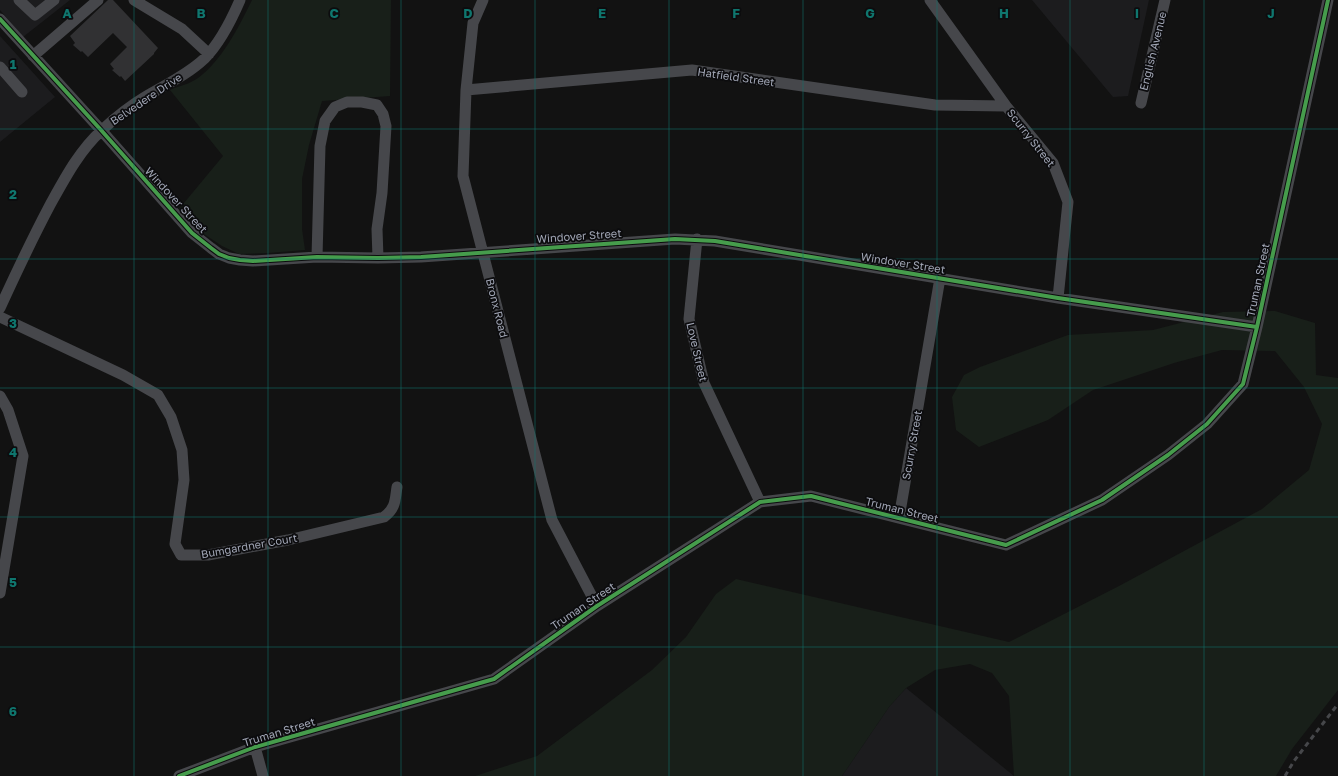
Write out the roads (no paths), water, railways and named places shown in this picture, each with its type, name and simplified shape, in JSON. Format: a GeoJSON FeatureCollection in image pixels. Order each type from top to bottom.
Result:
{"type":"FeatureCollection","features":[{"type":"Feature","properties":{"kind":"street"},"geometry":{"type":"LineString","coordinates":[[19,0],[35,15],[54,0]]}},
{"type":"Feature","properties":{"kind":"street"},"geometry":{"type":"LineString","coordinates":[[33,56],[98,0]]}},
{"type":"Feature","properties":{"kind":"street"},"geometry":{"type":"LineString","coordinates":[[134,0],[182,29],[208,54]]}},
{"type":"Feature","properties":{"kind":"street","name":"Belvedere Drive"},"geometry":{"type":"LineString","coordinates":[[0,308],[29,245],[67,173],[77,159],[102,130],[134,105],[192,68],[208,54],[220,38],[240,0]]}},
{"type":"Feature","properties":{"kind":"street","name":"Bronx Road"},"geometry":{"type":"LineString","coordinates":[[483,0],[473,23],[466,90],[463,176],[552,520],[597,606]]}},
{"type":"Feature","properties":{"kind":"street","name":"Scurry Street"},"geometry":{"type":"LineString","coordinates":[[930,0],[1006,106],[1053,162],[1068,202],[1058,298]]}},
{"type":"Feature","properties":{"kind":"street","name":"English Avenue"},"geometry":{"type":"LineString","coordinates":[[1141,103],[1165,0]]}},
{"type":"Feature","properties":{"kind":"street","name":"Truman Street"},"geometry":{"type":"LineString","coordinates":[[179,776],[255,747],[494,679],[597,606],[760,502],[811,496],[1006,545],[1102,500],[1168,455],[1207,424],[1242,384],[1257,327],[1328,1]]}},
{"type":"Feature","properties":{"kind":"street","name":"Windover Street"},"geometry":{"type":"LineString","coordinates":[[0,19],[102,130],[192,233],[219,254],[240,260],[253,261],[317,257],[421,257],[675,239],[697,239],[1058,298],[1257,327]]}},
{"type":"Feature","properties":{"kind":"street"},"geometry":{"type":"LineString","coordinates":[[0,67],[22,92]]}},
{"type":"Feature","properties":{"kind":"street","name":"Hatfield Street"},"geometry":{"type":"LineString","coordinates":[[466,90],[692,70],[935,105],[1006,106]]}},
{"type":"Feature","properties":{"kind":"street"},"geometry":{"type":"LineString","coordinates":[[317,257],[320,146],[325,121],[335,107],[347,102],[362,102],[377,105],[383,114],[386,126],[382,193],[377,229],[378,258]]}},
{"type":"Feature","properties":{"kind":"street","name":"Love Street"},"geometry":{"type":"LineString","coordinates":[[697,239],[689,319],[704,383],[760,502]]}},
{"type":"Feature","properties":{"kind":"street","name":"Scurry Street"},"geometry":{"type":"LineString","coordinates":[[899,518],[940,278]]}},
{"type":"Feature","properties":{"kind":"street","name":"Bumgardner Court"},"geometry":{"type":"LineString","coordinates":[[0,317],[83,356],[158,395],[171,417],[182,450],[184,480],[175,544],[181,555],[208,555],[288,540],[384,517],[389,514],[395,504],[397,487]]}},
{"type":"Feature","properties":{"kind":"street"},"geometry":{"type":"LineString","coordinates":[[0,396],[8,410],[22,456],[0,593]]}},
{"type":"Feature","properties":{"kind":"street"},"geometry":{"type":"LineString","coordinates":[[255,747],[263,776]]}},
{"type":"Feature","properties":{"kind":"railway"},"geometry":{"type":"LineString","coordinates":[[1285,776],[1294,761],[1338,704]]}}]}
